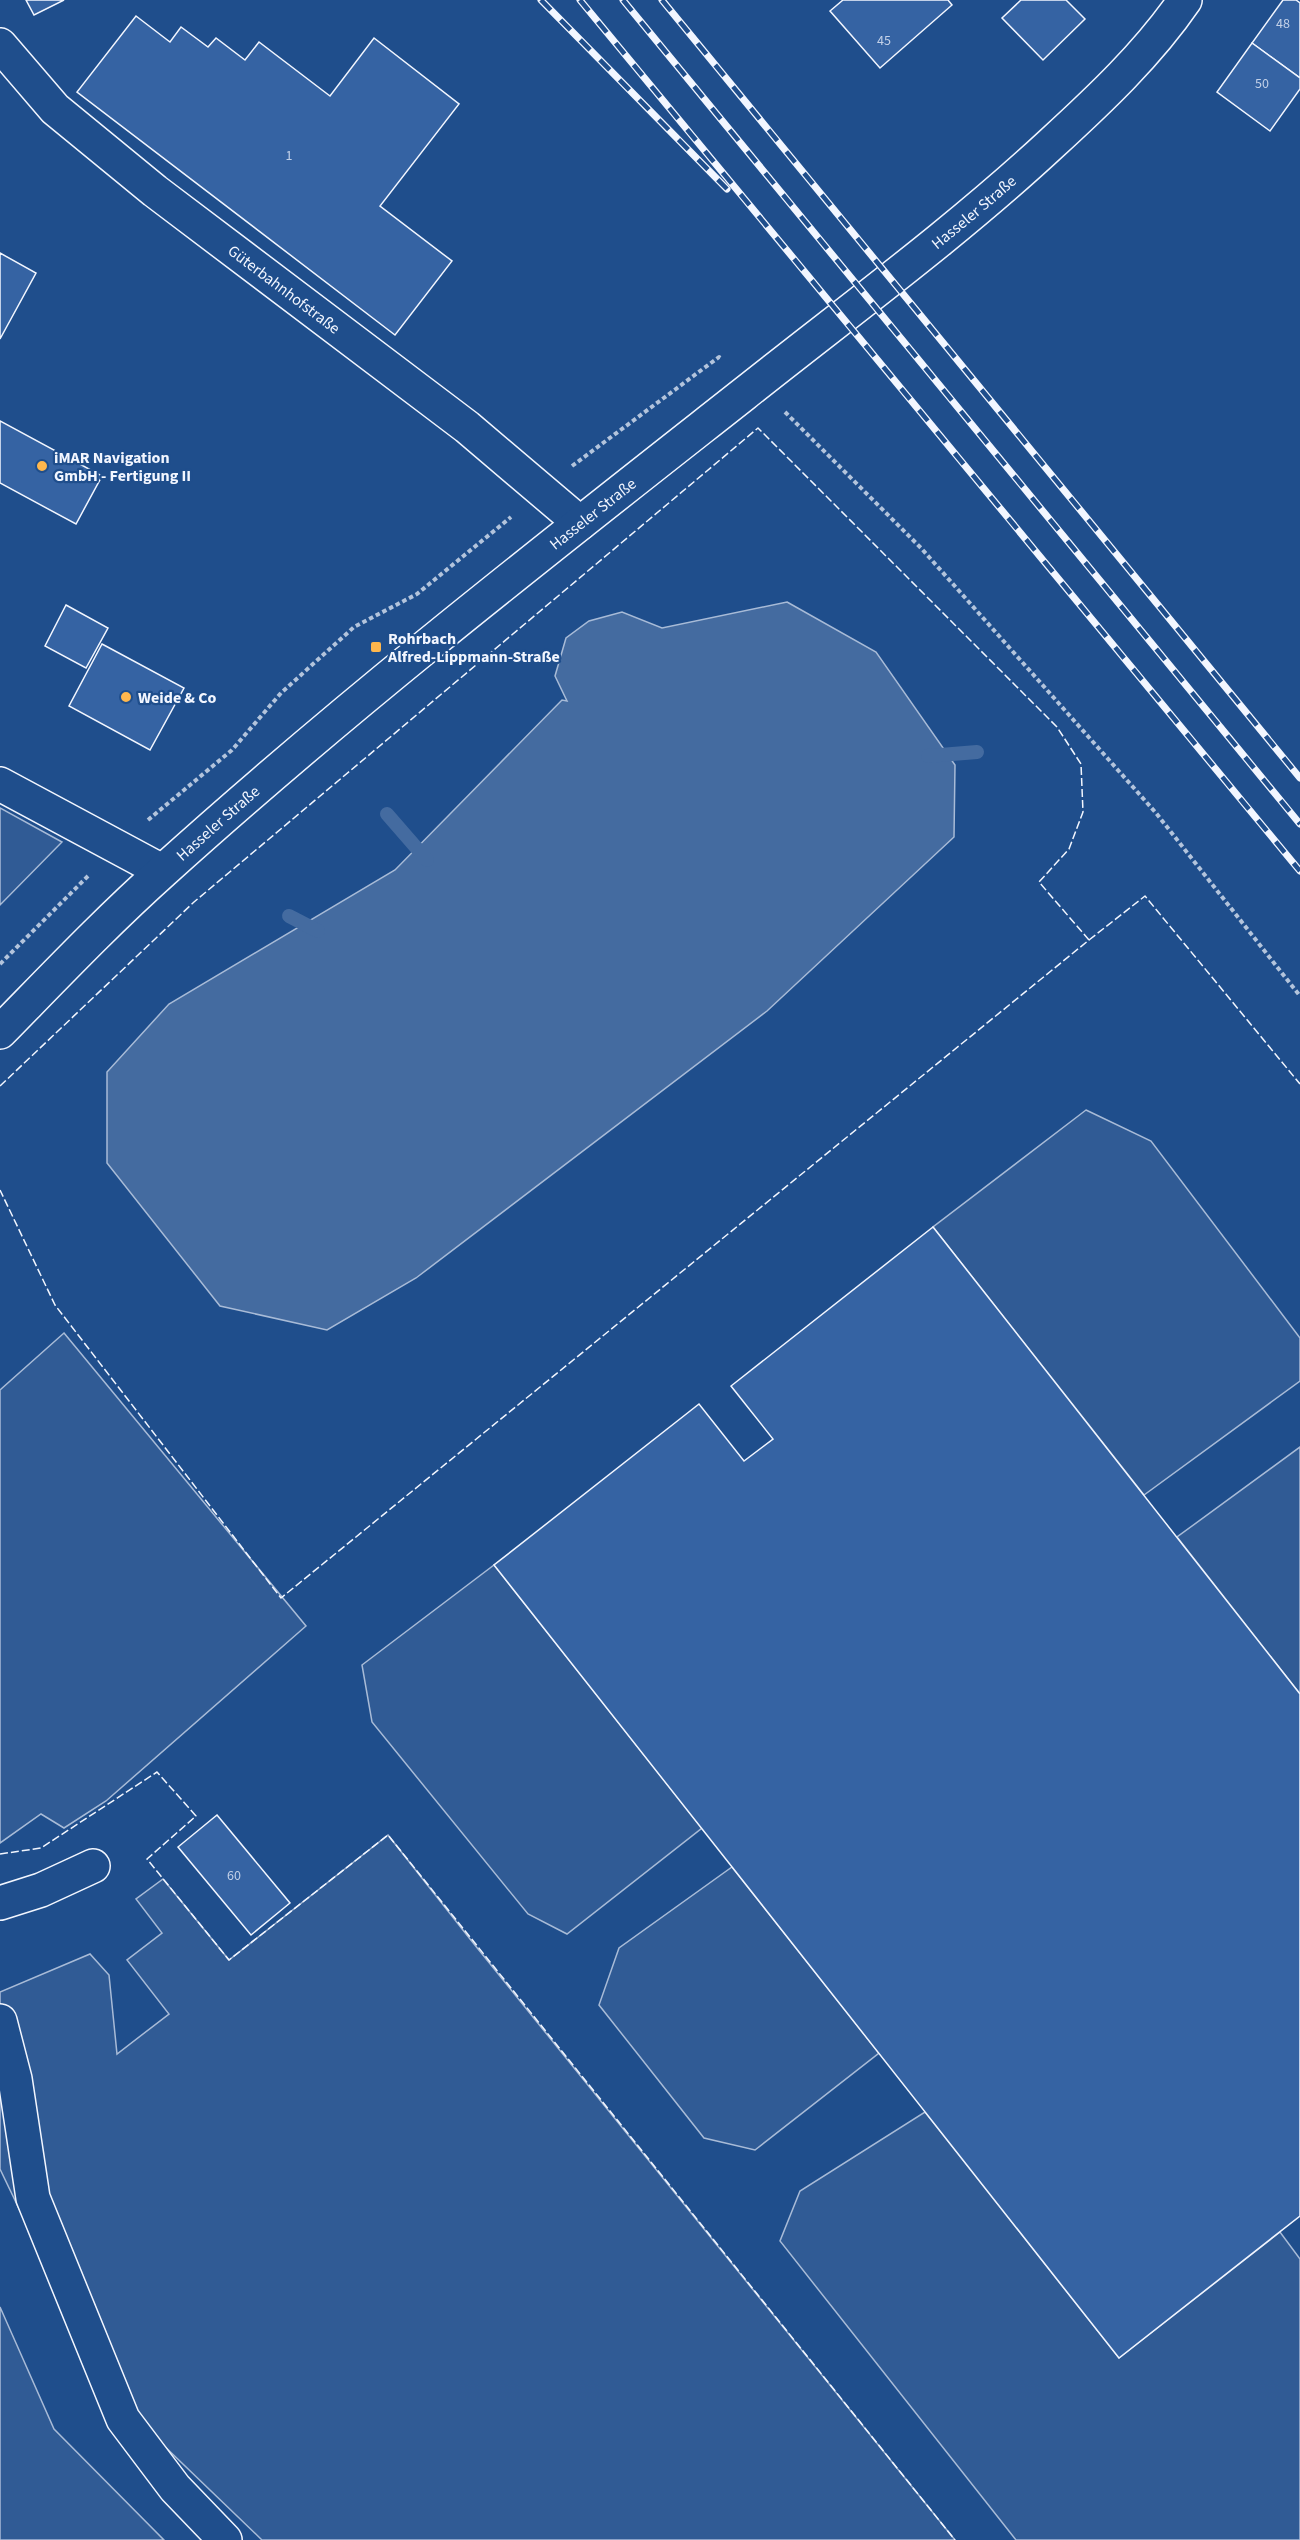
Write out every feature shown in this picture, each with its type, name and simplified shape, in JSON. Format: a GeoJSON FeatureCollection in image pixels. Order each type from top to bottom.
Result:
{"type":"FeatureCollection","features":[{"type":"Feature","properties":{"kind":"street","name":"Hasseler Straße"},"geometry":{"type":"LineString","coordinates":[[0,1032],[93,937],[162,871],[349,710],[580,523],[992,199],[1096,103],[1164,32],[1185,0]]}},
{"type":"Feature","properties":{"kind":"street","name":"Güterbahnhofstraße"},"geometry":{"type":"LineString","coordinates":[[0,45],[55,109],[155,191],[467,427],[580,523]]}},
{"type":"Feature","properties":{"kind":"street"},"geometry":{"type":"LineString","coordinates":[[0,784],[162,871]]}},
{"type":"Feature","properties":{"kind":"street"},"geometry":{"type":"LineString","coordinates":[[0,1903],[41,1890],[93,1866]]}},
{"type":"Feature","properties":{"kind":"street"},"geometry":{"type":"LineString","coordinates":[[0,2021],[15,2079],[33,2198],[123,2419],[175,2488],[225,2540]]}},
{"type":"Feature","properties":{"kind":"path"},"geometry":{"type":"LineString","coordinates":[[0,964],[117,847],[232,750],[281,693],[354,627],[417,594],[589,451],[719,357],[757,383],[921,548],[1149,804],[1300,996]]}},
{"type":"Feature","properties":{"kind":"shaded area"},"geometry":{"type":"Polygon","coordinates":[[[787,602],[876,652],[955,765],[954,837],[767,1011],[416,1278],[327,1330],[220,1306],[107,1163],[107,1072],[169,1004],[395,870],[562,700],[567,701],[555,676],[566,638],[589,621],[622,612],[662,628],[787,602]]]}},
{"type":"Feature","properties":{"kind":"shaded area"},"geometry":{"type":"Polygon","coordinates":[[[0,808],[62,842],[0,905],[0,808]]]}},
{"type":"Feature","properties":{"kind":"shaded area"},"geometry":{"type":"Polygon","coordinates":[[[1086,1110],[1151,1141],[1300,1338],[1300,1381],[1144,1495],[933,1227],[1086,1110]]]}},
{"type":"Feature","properties":{"kind":"shaded area"},"geometry":{"type":"Polygon","coordinates":[[[64,1333],[306,1626],[106,1801],[64,1828],[41,1814],[0,1843],[0,1390],[64,1333]]]}},
{"type":"Feature","properties":{"kind":"shaded area"},"geometry":{"type":"Polygon","coordinates":[[[1300,1447],[1300,1694],[1177,1537],[1300,1447]]]}},
{"type":"Feature","properties":{"kind":"shaded area"},"geometry":{"type":"Polygon","coordinates":[[[494,1565],[702,1828],[567,1934],[528,1914],[372,1722],[362,1665],[494,1565]]]}},
{"type":"Feature","properties":{"kind":"shaded area"},"geometry":{"type":"Polygon","coordinates":[[[388,1835],[955,2540],[262,2540],[106,2390],[0,2169],[0,1992],[90,1954],[109,1975],[117,2054],[169,2014],[127,1960],[162,1933],[136,1899],[163,1879],[229,1960],[388,1835]]]}},
{"type":"Feature","properties":{"kind":"shaded area"},"geometry":{"type":"Polygon","coordinates":[[[732,1867],[879,2053],[755,2150],[704,2138],[599,2005],[619,1948],[732,1867]]]}},
{"type":"Feature","properties":{"kind":"shaded area"},"geometry":{"type":"Polygon","coordinates":[[[925,2112],[1119,2358],[1280,2232],[1300,2259],[1300,2540],[1016,2540],[780,2241],[800,2191],[925,2112]]]}},
{"type":"Feature","properties":{"kind":"shaded area"},"geometry":{"type":"Polygon","coordinates":[[[0,2307],[54,2429],[164,2540],[0,2540],[0,2307]]]}},
{"type":"Feature","properties":{"kind":"building"},"geometry":{"type":"Polygon","coordinates":[[[26,0],[64,0],[34,15],[26,0]]]}},
{"type":"Feature","properties":{"kind":"building"},"geometry":{"type":"Polygon","coordinates":[[[843,0],[948,0],[952,5],[880,68],[830,11],[843,0]]]}},
{"type":"Feature","properties":{"kind":"building"},"geometry":{"type":"Polygon","coordinates":[[[1021,0],[1066,0],[1085,19],[1043,60],[1002,18],[1021,0]]]}},
{"type":"Feature","properties":{"kind":"building"},"geometry":{"type":"Polygon","coordinates":[[[1283,0],[1296,0],[1300,3],[1300,78],[1252,43],[1283,0]]]}},
{"type":"Feature","properties":{"kind":"building"},"geometry":{"type":"Polygon","coordinates":[[[136,16],[170,42],[181,27],[208,47],[216,38],[245,60],[259,42],[330,96],[374,38],[459,104],[380,206],[452,261],[395,335],[77,92],[136,16]]]}},
{"type":"Feature","properties":{"kind":"building"},"geometry":{"type":"Polygon","coordinates":[[[1252,43],[1300,78],[1300,89],[1270,131],[1217,92],[1252,43]]]}},
{"type":"Feature","properties":{"kind":"building"},"geometry":{"type":"Polygon","coordinates":[[[0,253],[36,273],[0,339],[0,253]]]}},
{"type":"Feature","properties":{"kind":"building","name":"iMAR Navigation GmbH - Fertigung II"},"geometry":{"type":"Polygon","coordinates":[[[0,421],[102,476],[76,524],[0,483],[0,421]]]}},
{"type":"Feature","properties":{"kind":"building"},"geometry":{"type":"Polygon","coordinates":[[[66,605],[108,628],[86,668],[45,646],[66,605]]]}},
{"type":"Feature","properties":{"kind":"building","name":"Weide & Co"},"geometry":{"type":"Polygon","coordinates":[[[102,644],[184,688],[150,750],[69,706],[102,644]]]}},
{"type":"Feature","properties":{"kind":"building"},"geometry":{"type":"Polygon","coordinates":[[[933,1227],[1300,1694],[1300,2216],[1119,2358],[494,1565],[699,1404],[744,1461],[773,1439],[731,1386],[933,1227]]]}},
{"type":"Feature","properties":{"kind":"building"},"geometry":{"type":"Polygon","coordinates":[[[217,1815],[290,1903],[251,1935],[178,1847],[217,1815]]]}},
{"type":"Feature","properties":{"kind":"waterway"},"geometry":{"type":"LineString","coordinates":[[928,756],[977,752]]}},
{"type":"Feature","properties":{"kind":"waterway"},"geometry":{"type":"LineString","coordinates":[[387,814],[427,860]]}},
{"type":"Feature","properties":{"kind":"waterway"},"geometry":{"type":"LineString","coordinates":[[289,916],[318,931]]}},
{"type":"Feature","properties":{"kind":"railway"},"geometry":{"type":"LineString","coordinates":[[541,0],[727,189]]}},
{"type":"Feature","properties":{"kind":"railway"},"geometry":{"type":"LineString","coordinates":[[580,0],[1300,871]]}},
{"type":"Feature","properties":{"kind":"railway"},"geometry":{"type":"LineString","coordinates":[[623,0],[1300,824]]}},
{"type":"Feature","properties":{"kind":"railway"},"geometry":{"type":"LineString","coordinates":[[662,0],[1300,778]]}},
{"type":"Feature","properties":{"kind":"fence"},"geometry":{"type":"LineString","coordinates":[[0,1086],[194,902],[758,428],[1057,727],[1081,764],[1083,812],[1069,849],[1039,882],[1089,940],[281,1598],[55,1305],[0,1190]]}},
{"type":"Feature","properties":{"kind":"fence"},"geometry":{"type":"LineString","coordinates":[[1089,940],[1145,896],[1300,1084]]}},
{"type":"Feature","properties":{"kind":"fence"},"geometry":{"type":"LineString","coordinates":[[0,1854],[41,1848],[157,1772],[196,1816],[147,1859],[229,1960],[388,1835],[955,2540]]}},
{"type":"Feature","properties":{"kind":"place","name":"iMAR Navigation GmbH - Fertigung II"},"geometry":{"type":"Point","coordinates":[42,466]}},
{"type":"Feature","properties":{"kind":"place","name":"Rohrbach Alfred-Lippmann-Straße"},"geometry":{"type":"Point","coordinates":[376,647]}},
{"type":"Feature","properties":{"kind":"place","name":"Weide & Co"},"geometry":{"type":"Point","coordinates":[126,697]}}]}
